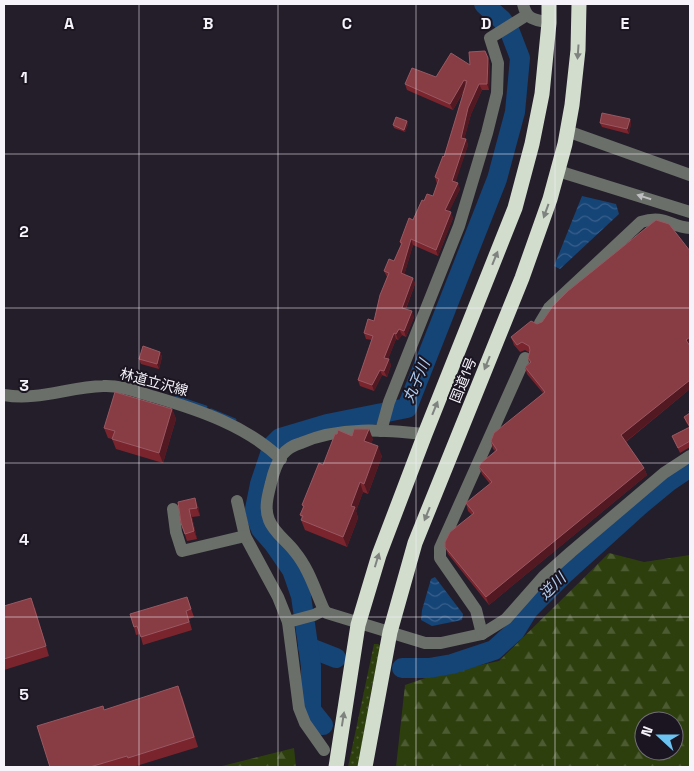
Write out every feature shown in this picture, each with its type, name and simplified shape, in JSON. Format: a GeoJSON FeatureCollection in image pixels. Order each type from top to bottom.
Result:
{"type":"FeatureCollection","features":[{"type":"Feature","properties":{"kind":"highway","name":"国道1号"},"geometry":{"type":"LineString","coordinates":[[336,767],[360,622],[379,556],[424,434],[515,208],[532,144],[542,94],[550,23],[549,4]]}},
{"type":"Feature","properties":{"kind":"highway","name":"国道1号"},"geometry":{"type":"LineString","coordinates":[[365,767],[390,632],[415,543],[522,278],[558,171],[572,105],[578,50],[579,4]]}},
{"type":"Feature","properties":{"kind":"street"},"geometry":{"type":"LineString","coordinates":[[382,428],[388,404],[459,226],[487,133],[497,93],[498,63],[490,38],[511,25],[525,9],[529,18],[550,23]]}},
{"type":"Feature","properties":{"kind":"street"},"geometry":{"type":"LineString","coordinates":[[567,132],[690,174]]}},
{"type":"Feature","properties":{"kind":"street"},"geometry":{"type":"LineString","coordinates":[[558,171],[690,212]]}},
{"type":"Feature","properties":{"kind":"street"},"geometry":{"type":"LineString","coordinates":[[540,323],[549,308],[641,222],[651,218],[659,218],[689,229]]}},
{"type":"Feature","properties":{"kind":"street"},"geometry":{"type":"LineString","coordinates":[[482,634],[476,610],[440,558],[440,548],[525,358]]}},
{"type":"Feature","properties":{"kind":"street","name":"林道立沢線"},"geometry":{"type":"LineString","coordinates":[[4,395],[30,397],[102,386],[114,386],[192,408],[229,424],[260,442],[278,457]]}},
{"type":"Feature","properties":{"kind":"street"},"geometry":{"type":"LineString","coordinates":[[319,612],[307,569],[268,519],[266,499],[278,457],[293,446],[319,435],[338,432],[382,428],[424,434]]}},
{"type":"Feature","properties":{"kind":"street"},"geometry":{"type":"LineString","coordinates":[[291,621],[319,612],[328,613],[433,644],[482,634],[506,619],[544,576],[578,546],[664,473],[690,456]]}},
{"type":"Feature","properties":{"kind":"street"},"geometry":{"type":"LineString","coordinates":[[237,501],[245,536],[291,621],[299,708],[305,723],[324,750]]}},
{"type":"Feature","properties":{"kind":"street"},"geometry":{"type":"LineString","coordinates":[[173,509],[176,532],[182,551],[245,536]]}},
{"type":"Feature","properties":{"kind":"green space"},"geometry":{"type":"Polygon","coordinates":[[[609,553],[644,562],[690,555],[690,767],[396,767],[405,685],[434,675],[499,661],[609,553]]]}},
{"type":"Feature","properties":{"kind":"green space"},"geometry":{"type":"Polygon","coordinates":[[[374,644],[381,646],[381,649],[372,686],[358,767],[348,767],[374,644]]]}},
{"type":"Feature","properties":{"kind":"green space"},"geometry":{"type":"Polygon","coordinates":[[[294,748],[296,767],[218,767],[294,748]]]}},
{"type":"Feature","properties":{"kind":"water"},"geometry":{"type":"Polygon","coordinates":[[[582,196],[616,204],[619,214],[560,269],[554,266],[582,196]]]}},
{"type":"Feature","properties":{"kind":"water"},"geometry":{"type":"Polygon","coordinates":[[[435,577],[463,614],[462,620],[432,626],[421,620],[431,579],[435,577]]]}},
{"type":"Feature","properties":{"kind":"building"},"geometry":{"type":"Polygon","coordinates":[[[485,51],[488,58],[487,84],[479,84],[468,108],[461,138],[466,139],[452,181],[458,183],[445,210],[451,212],[436,250],[411,239],[401,273],[413,278],[402,308],[412,311],[404,331],[399,329],[396,334],[394,333],[384,358],[389,359],[384,371],[380,370],[372,385],[358,380],[373,336],[364,333],[368,319],[374,321],[380,295],[389,273],[384,271],[389,259],[394,261],[402,243],[400,242],[409,218],[413,220],[422,200],[424,201],[427,194],[433,196],[439,179],[435,177],[444,157],[467,81],[464,80],[450,104],[405,84],[412,68],[436,77],[451,53],[470,65],[469,52],[485,51]]]}},
{"type":"Feature","properties":{"kind":"building"},"geometry":{"type":"Polygon","coordinates":[[[602,113],[630,119],[627,129],[600,123],[602,113]]]}},
{"type":"Feature","properties":{"kind":"building"},"geometry":{"type":"Polygon","coordinates":[[[396,117],[407,121],[404,130],[393,125],[396,117]]]}},
{"type":"Feature","properties":{"kind":"building"},"geometry":{"type":"Polygon","coordinates":[[[656,220],[669,224],[690,251],[690,337],[686,340],[690,346],[690,380],[621,435],[644,468],[486,597],[445,547],[445,542],[450,532],[474,513],[466,503],[492,482],[479,467],[481,463],[497,450],[491,441],[494,433],[545,392],[525,367],[531,362],[528,358],[529,346],[522,342],[517,345],[511,337],[531,321],[537,324],[542,322],[553,306],[568,291],[656,220]]]}},
{"type":"Feature","properties":{"kind":"building"},"geometry":{"type":"Polygon","coordinates":[[[143,346],[160,352],[157,364],[139,359],[143,346]]]}},
{"type":"Feature","properties":{"kind":"building"},"geometry":{"type":"Polygon","coordinates":[[[115,392],[172,409],[159,453],[112,439],[115,431],[104,428],[115,392]]]}},
{"type":"Feature","properties":{"kind":"building"},"geometry":{"type":"Polygon","coordinates":[[[690,413],[690,427],[684,417],[690,413]]]}},
{"type":"Feature","properties":{"kind":"building"},"geometry":{"type":"Polygon","coordinates":[[[690,427],[690,441],[678,448],[672,436],[690,427]]]}},
{"type":"Feature","properties":{"kind":"building"},"geometry":{"type":"Polygon","coordinates":[[[354,429],[369,429],[364,441],[378,446],[364,484],[360,482],[351,506],[355,507],[343,537],[301,520],[303,516],[300,515],[304,506],[302,505],[319,463],[323,465],[335,434],[337,434],[338,430],[352,436],[354,429]]]}},
{"type":"Feature","properties":{"kind":"building"},"geometry":{"type":"Polygon","coordinates":[[[195,498],[197,508],[189,509],[194,531],[185,534],[181,523],[178,502],[195,498]]]}},
{"type":"Feature","properties":{"kind":"building"},"geometry":{"type":"Polygon","coordinates":[[[187,597],[191,609],[186,611],[189,622],[141,637],[137,626],[134,627],[130,614],[187,597]]]}},
{"type":"Feature","properties":{"kind":"building"},"geometry":{"type":"Polygon","coordinates":[[[31,598],[46,646],[4,659],[4,606],[31,598]]]}},
{"type":"Feature","properties":{"kind":"building"},"geometry":{"type":"Polygon","coordinates":[[[178,686],[194,737],[128,758],[127,756],[90,767],[50,767],[37,726],[103,706],[104,710],[178,686]]]}},
{"type":"Feature","properties":{"kind":"waterway","name":"丸子川"},"geometry":{"type":"LineString","coordinates":[[323,725],[311,710],[311,666],[301,596],[292,570],[261,529],[257,519],[255,509],[260,484],[273,445],[280,438],[327,424],[407,408],[497,179],[515,112],[520,58],[510,32],[502,20],[484,4]]}},
{"type":"Feature","properties":{"kind":"waterway"},"geometry":{"type":"LineString","coordinates":[[176,397],[206,407]]}},
{"type":"Feature","properties":{"kind":"waterway"},"geometry":{"type":"LineString","coordinates":[[211,410],[235,420]]}},
{"type":"Feature","properties":{"kind":"waterway","name":"逆川"},"geometry":{"type":"LineString","coordinates":[[402,668],[429,668],[452,664],[494,650],[515,631],[528,610],[565,573],[639,506],[690,467]]}},
{"type":"Feature","properties":{"kind":"waterway","name":"逆川"},"geometry":{"type":"LineString","coordinates":[[308,647],[336,658]]}}]}
